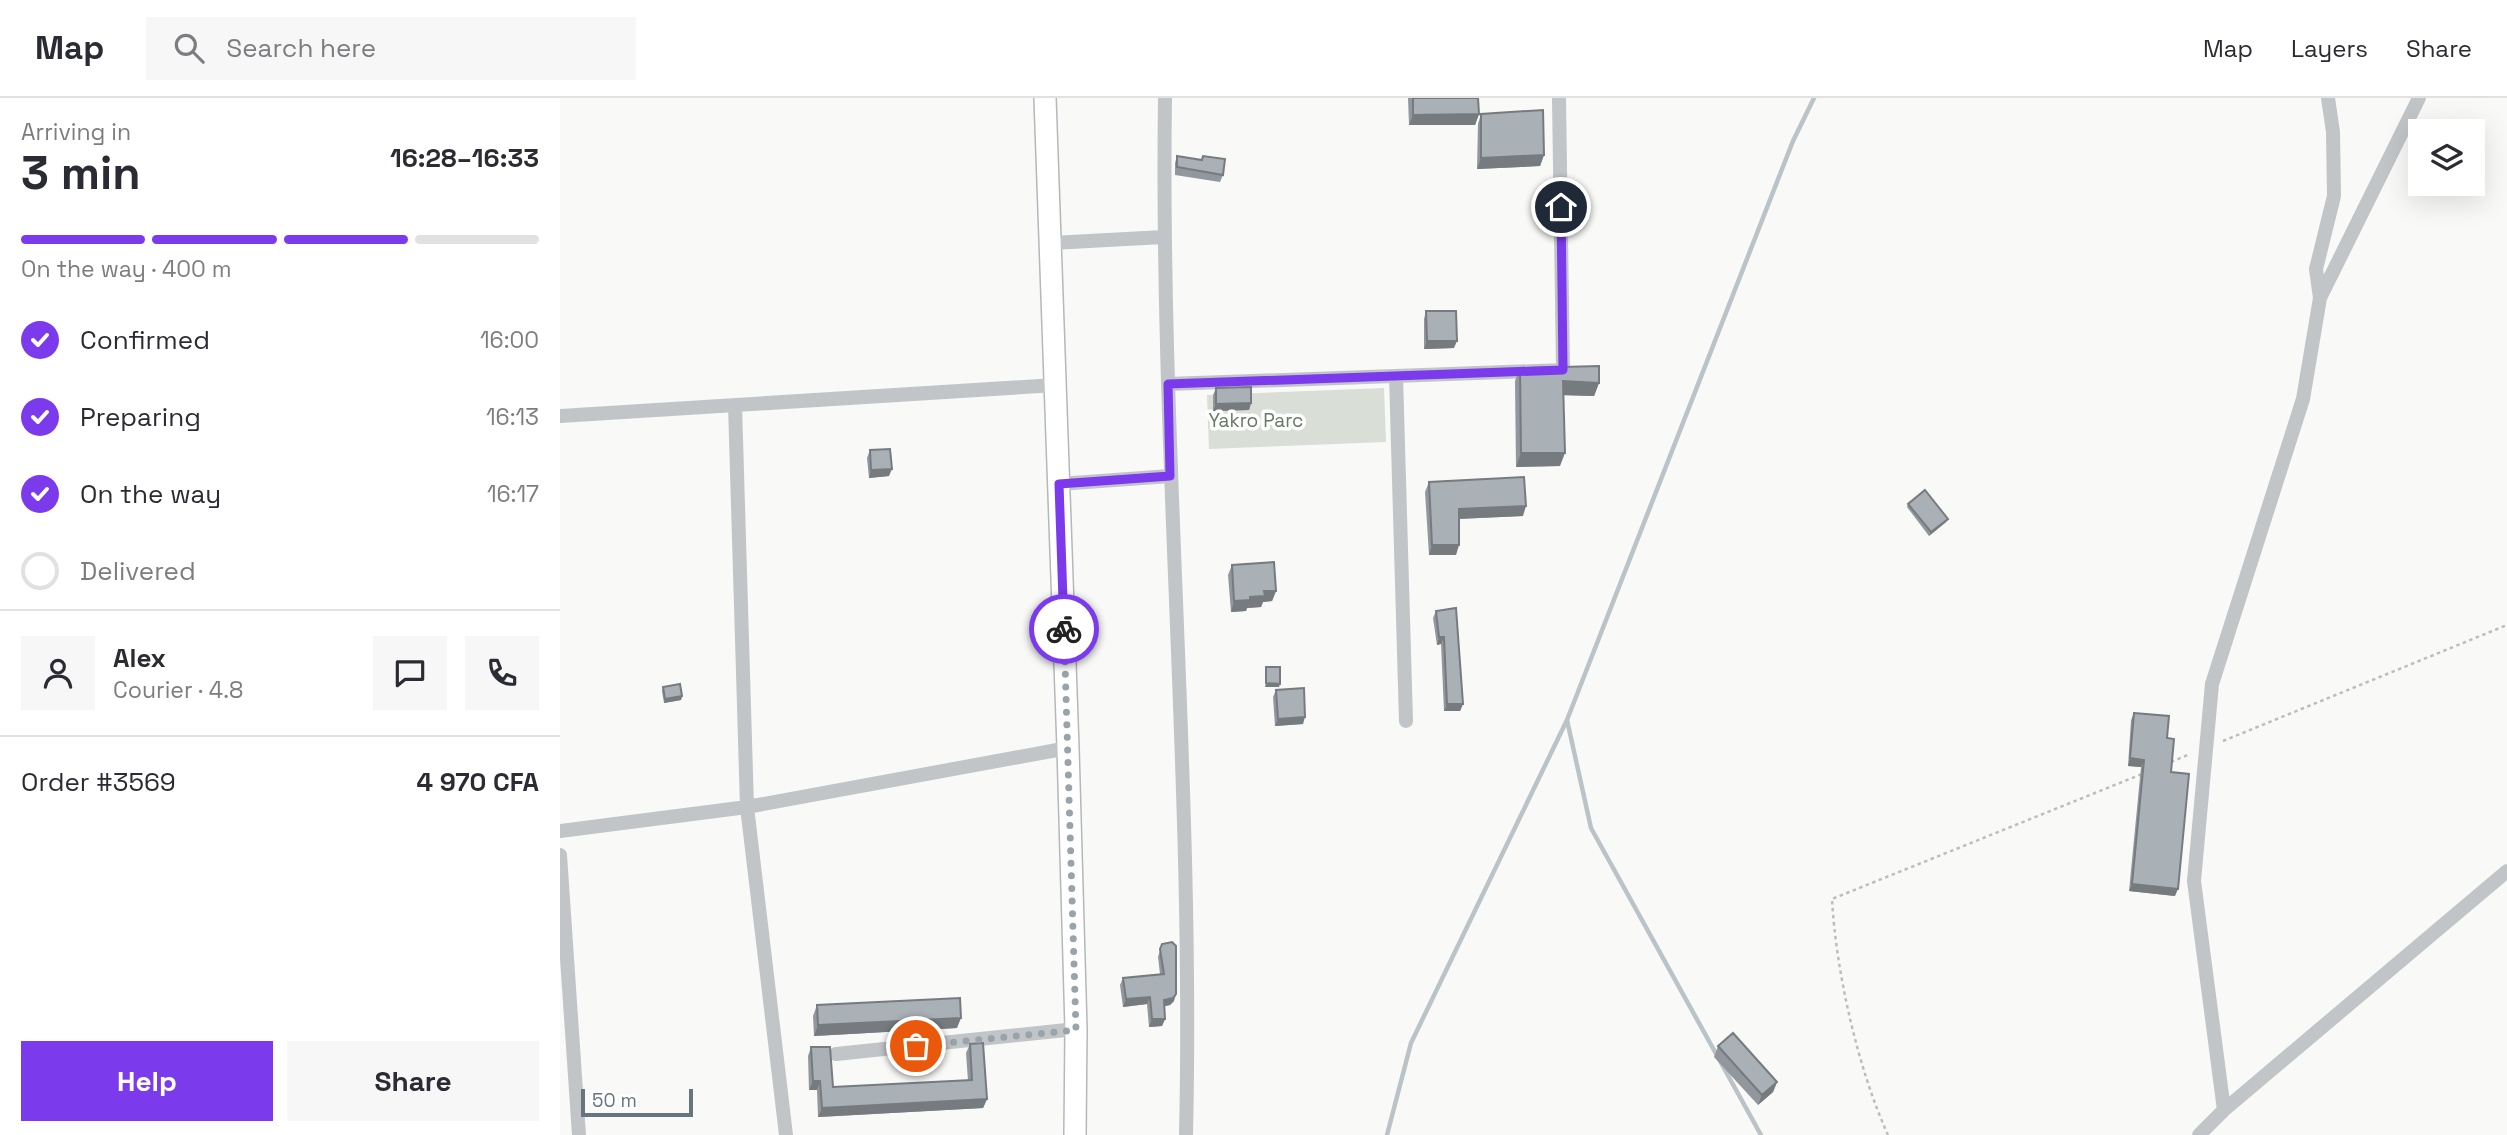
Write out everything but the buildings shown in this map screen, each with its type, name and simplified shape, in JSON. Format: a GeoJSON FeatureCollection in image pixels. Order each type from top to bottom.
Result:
{"type":"FeatureCollection","features":[{"type":"Feature","properties":{"kind":"highway"},"geometry":{"type":"LineString","coordinates":[[1045,98],[1068,748],[1076,1030],[1075,1135]]}},
{"type":"Feature","properties":{"kind":"street"},"geometry":{"type":"LineString","coordinates":[[1165,98],[1163,237],[1189,1000],[1186,1135]]}},
{"type":"Feature","properties":{"kind":"street"},"geometry":{"type":"LineString","coordinates":[[1168,384],[1563,370],[1559,98]]}},
{"type":"Feature","properties":{"kind":"street"},"geometry":{"type":"LineString","coordinates":[[2320,298],[2316,269],[2334,196],[2333,132],[2328,98]]}},
{"type":"Feature","properties":{"kind":"street"},"geometry":{"type":"LineString","coordinates":[[2224,1110],[2194,881],[2212,684],[2303,398],[2320,298],[2420,98]]}},
{"type":"Feature","properties":{"kind":"street"},"geometry":{"type":"LineString","coordinates":[[1052,243],[1163,237]]}},
{"type":"Feature","properties":{"kind":"street"},"geometry":{"type":"LineString","coordinates":[[1396,376],[1406,721]]}},
{"type":"Feature","properties":{"kind":"street"},"geometry":{"type":"LineString","coordinates":[[560,416],[1056,385]]}},
{"type":"Feature","properties":{"kind":"street"},"geometry":{"type":"LineString","coordinates":[[735,405],[747,807],[786,1135]]}},
{"type":"Feature","properties":{"kind":"street"},"geometry":{"type":"LineString","coordinates":[[1059,484],[1170,476]]}},
{"type":"Feature","properties":{"kind":"street"},"geometry":{"type":"LineString","coordinates":[[560,831],[747,807],[1068,748]]}},
{"type":"Feature","properties":{"kind":"street"},"geometry":{"type":"LineString","coordinates":[[560,856],[579,1135]]}},
{"type":"Feature","properties":{"kind":"street"},"geometry":{"type":"LineString","coordinates":[[2199,1135],[2224,1110],[2507,871]]}},
{"type":"Feature","properties":{"kind":"street"},"geometry":{"type":"LineString","coordinates":[[835,1054],[1076,1030]]}},
{"type":"Feature","properties":{"kind":"path"},"geometry":{"type":"LineString","coordinates":[[2214,744],[2507,625]]}},
{"type":"Feature","properties":{"kind":"path"},"geometry":{"type":"LineString","coordinates":[[2163,765],[2201,749]]}},
{"type":"Feature","properties":{"kind":"path"},"geometry":{"type":"LineString","coordinates":[[1888,1135],[1845,995],[1834,935],[1832,899],[2150,770]]}},
{"type":"Feature","properties":{"kind":"green space","name":"Yakro Parc"},"geometry":{"type":"Polygon","coordinates":[[[1384,388],[1386,442],[1209,449],[1207,395],[1384,388]]]}},
{"type":"Feature","properties":{"kind":"waterway"},"geometry":{"type":"LineString","coordinates":[[1387,1135],[1411,1043],[1567,720],[1793,141],[1814,98]]}},
{"type":"Feature","properties":{"kind":"waterway"},"geometry":{"type":"LineString","coordinates":[[1567,720],[1591,828],[1761,1135]]}},
{"type":"Feature","properties":{"kind":"way so far"},"geometry":{"type":"LineString","coordinates":[[916,1046],[1076,1030],[1064,629]]}},
{"type":"Feature","properties":{"kind":"route"},"geometry":{"type":"LineString","coordinates":[[1064,629],[1059,484],[1170,476],[1168,384],[1563,370],[1561,207]]}}]}
